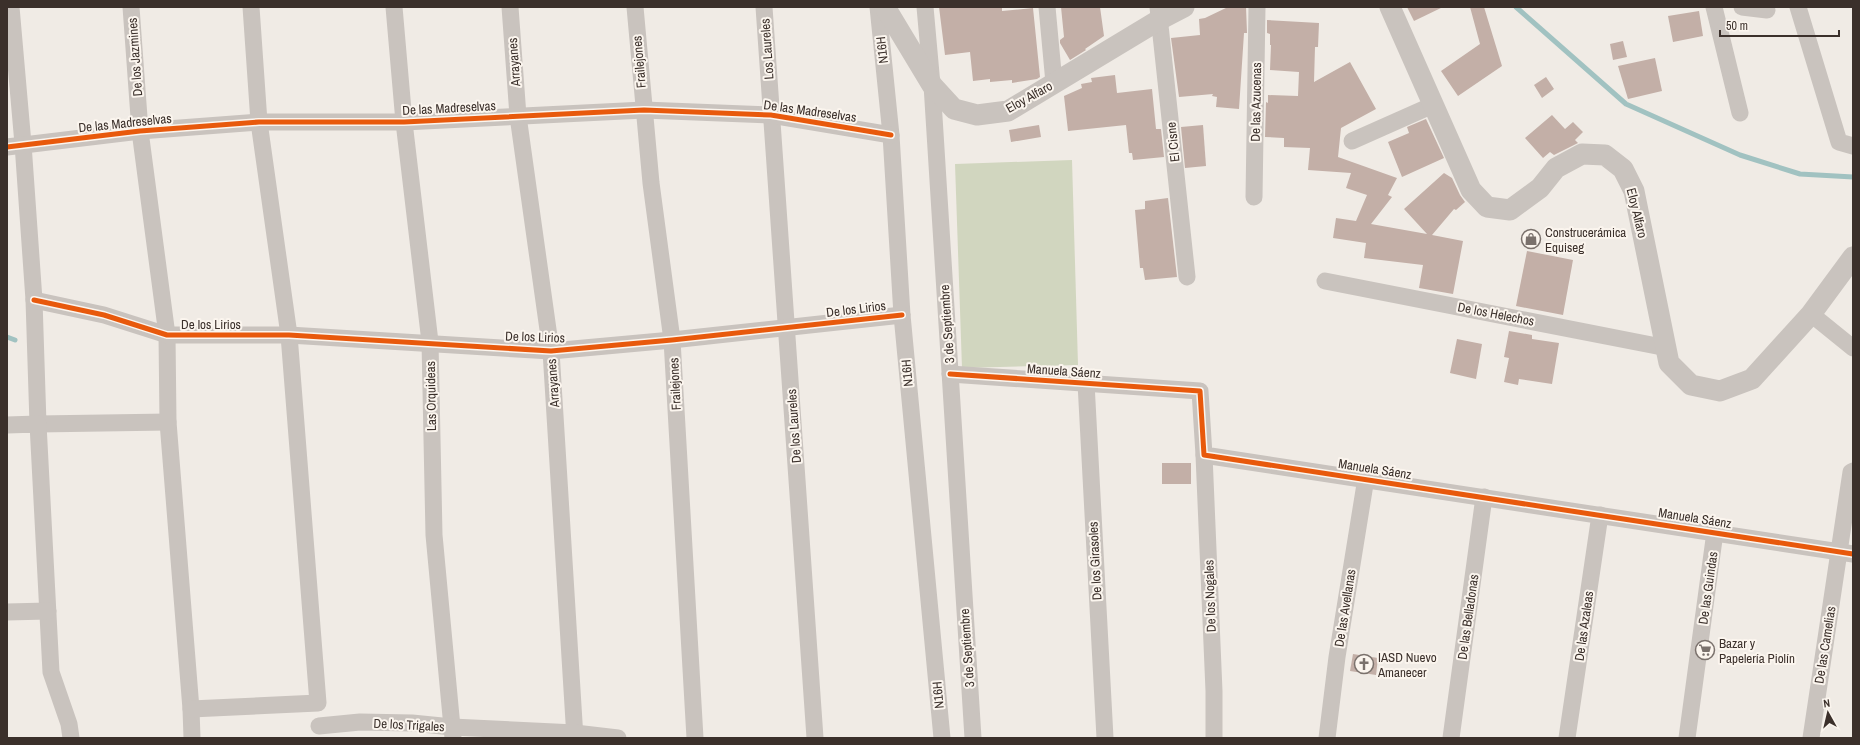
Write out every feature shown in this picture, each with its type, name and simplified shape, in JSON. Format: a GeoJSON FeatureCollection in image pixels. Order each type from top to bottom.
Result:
{"type":"FeatureCollection","features":[{"type":"Feature","properties":{"kind":"street"},"geometry":{"type":"LineString","coordinates":[[11,7],[15,146],[34,300],[38,424],[51,672],[69,724],[71,738]]}},
{"type":"Feature","properties":{"kind":"street","name":"De los Jazmines"},"geometry":{"type":"LineString","coordinates":[[131,7],[140,131],[167,335],[168,422],[192,738]]}},
{"type":"Feature","properties":{"kind":"street"},"geometry":{"type":"LineString","coordinates":[[251,7],[259,122],[289,335],[319,732]]}},
{"type":"Feature","properties":{"kind":"street","name":"Las Orquideas"},"geometry":{"type":"LineString","coordinates":[[394,7],[404,122],[430,342],[434,534],[453,733]]}},
{"type":"Feature","properties":{"kind":"street","name":"Arrayanes"},"geometry":{"type":"LineString","coordinates":[[510,7],[518,116],[551,350],[575,735]]}},
{"type":"Feature","properties":{"kind":"street","name":"Frailejones"},"geometry":{"type":"LineString","coordinates":[[635,7],[651,183],[672,340],[695,738]]}},
{"type":"Feature","properties":{"kind":"street","name":"Los Laureles"},"geometry":{"type":"LineString","coordinates":[[764,7],[771,115]]}},
{"type":"Feature","properties":{"kind":"street","name":"N16H"},"geometry":{"type":"LineString","coordinates":[[878,7],[891,135],[902,315],[942,738]]}},
{"type":"Feature","properties":{"kind":"street","name":"Eloy Alfaro"},"geometry":{"type":"LineString","coordinates":[[885,7],[932,85],[954,110],[977,115],[1008,112],[1159,14],[1184,7]]}},
{"type":"Feature","properties":{"kind":"street","name":"3 de Septiembre"},"geometry":{"type":"LineString","coordinates":[[925,7],[932,85],[973,738]]}},
{"type":"Feature","properties":{"kind":"street"},"geometry":{"type":"LineString","coordinates":[[1047,7],[1054,83]]}},
{"type":"Feature","properties":{"kind":"street","name":"De las Azucenas"},"geometry":{"type":"LineString","coordinates":[[1254,197],[1257,7]]}},
{"type":"Feature","properties":{"kind":"street","name":"Eloy Alfaro"},"geometry":{"type":"LineString","coordinates":[[1390,7],[1471,190],[1487,207],[1510,210],[1540,188],[1556,168],[1582,154],[1605,156],[1623,169],[1634,191],[1669,363],[1691,385],[1720,391],[1752,379],[1811,314],[1853,257]]}},
{"type":"Feature","properties":{"kind":"street"},"geometry":{"type":"LineString","coordinates":[[1714,7],[1740,113]]}},
{"type":"Feature","properties":{"kind":"street"},"geometry":{"type":"LineString","coordinates":[[1742,7],[1767,10]]}},
{"type":"Feature","properties":{"kind":"street"},"geometry":{"type":"LineString","coordinates":[[1798,7],[1846,144]]}},
{"type":"Feature","properties":{"kind":"street","name":"El Cisne"},"geometry":{"type":"LineString","coordinates":[[1159,14],[1187,277]]}},
{"type":"Feature","properties":{"kind":"street"},"geometry":{"type":"LineString","coordinates":[[1352,141],[1433,105]]}},
{"type":"Feature","properties":{"kind":"street","name":"De las Madreselvas"},"geometry":{"type":"LineString","coordinates":[[15,146],[140,131],[259,122],[404,122],[644,110],[771,115],[891,135]]}},
{"type":"Feature","properties":{"kind":"street","name":"De los Laureles"},"geometry":{"type":"LineString","coordinates":[[771,115],[815,738]]}},
{"type":"Feature","properties":{"kind":"street","name":"De los Helechos"},"geometry":{"type":"LineString","coordinates":[[1325,281],[1667,348]]}},
{"type":"Feature","properties":{"kind":"street","name":"De los Lirios"},"geometry":{"type":"LineString","coordinates":[[34,300],[104,315],[167,335],[289,335],[551,350],[672,340],[902,315]]}},
{"type":"Feature","properties":{"kind":"street"},"geometry":{"type":"LineString","coordinates":[[1811,314],[1853,348]]}},
{"type":"Feature","properties":{"kind":"street","name":"Manuela Sáenz"},"geometry":{"type":"LineString","coordinates":[[950,374],[1200,391],[1204,455],[1366,478],[1847,553]]}},
{"type":"Feature","properties":{"kind":"street","name":"De los Girasoles"},"geometry":{"type":"LineString","coordinates":[[1086,383],[1105,738]]}},
{"type":"Feature","properties":{"kind":"street"},"geometry":{"type":"LineString","coordinates":[[7,424],[168,422]]}},
{"type":"Feature","properties":{"kind":"street","name":"De los Nogales"},"geometry":{"type":"LineString","coordinates":[[1204,455],[1214,691],[1214,738]]}},
{"type":"Feature","properties":{"kind":"street","name":"De las Camelias"},"geometry":{"type":"LineString","coordinates":[[1811,738],[1847,553],[1851,472],[1853,471]]}},
{"type":"Feature","properties":{"kind":"street","name":"De las Avellanas"},"geometry":{"type":"LineString","coordinates":[[1327,738],[1337,658],[1366,478]]}},
{"type":"Feature","properties":{"kind":"street","name":"De las Belladonas"},"geometry":{"type":"LineString","coordinates":[[1451,738],[1484,497]]}},
{"type":"Feature","properties":{"kind":"street","name":"De las Azaleas"},"geometry":{"type":"LineString","coordinates":[[1567,738],[1600,515]]}},
{"type":"Feature","properties":{"kind":"street","name":"De las Guindas"},"geometry":{"type":"LineString","coordinates":[[1687,738],[1715,532]]}},
{"type":"Feature","properties":{"kind":"street"},"geometry":{"type":"LineString","coordinates":[[7,612],[48,612]]}},
{"type":"Feature","properties":{"kind":"street"},"geometry":{"type":"LineString","coordinates":[[191,709],[318,703]]}},
{"type":"Feature","properties":{"kind":"street","name":"De los Trigales"},"geometry":{"type":"LineString","coordinates":[[319,732],[360,722],[412,723],[453,733],[575,735],[618,738]]}},
{"type":"Feature","properties":{"kind":"green space"},"geometry":{"type":"Polygon","coordinates":[[[1072,160],[1078,365],[962,368],[955,164],[1072,160]]]}},
{"type":"Feature","properties":{"kind":"building"},"geometry":{"type":"Polygon","coordinates":[[[939,7],[1002,7],[1002,11],[1033,8],[1040,77],[1037,79],[1012,83],[1012,80],[990,82],[990,79],[973,81],[970,52],[945,55],[939,7]]]}},
{"type":"Feature","properties":{"kind":"building"},"geometry":{"type":"Polygon","coordinates":[[[1061,7],[1100,7],[1104,36],[1070,60],[1060,43],[1060,40],[1064,37],[1061,7]]]}},
{"type":"Feature","properties":{"kind":"building"},"geometry":{"type":"Polygon","coordinates":[[[1228,7],[1246,7],[1247,33],[1244,33],[1239,109],[1216,107],[1217,97],[1212,96],[1213,94],[1179,97],[1171,38],[1200,35],[1199,19],[1205,18],[1228,7]]]}},
{"type":"Feature","properties":{"kind":"building"},"geometry":{"type":"Polygon","coordinates":[[[1407,7],[1443,7],[1414,21],[1407,7]]]}},
{"type":"Feature","properties":{"kind":"building"},"geometry":{"type":"Polygon","coordinates":[[[1470,7],[1484,7],[1502,66],[1458,96],[1441,71],[1480,44],[1470,7]]]}},
{"type":"Feature","properties":{"kind":"building"},"geometry":{"type":"Polygon","coordinates":[[[1699,11],[1703,36],[1673,42],[1668,16],[1699,11]]]}},
{"type":"Feature","properties":{"kind":"building"},"geometry":{"type":"Polygon","coordinates":[[[1267,20],[1319,23],[1318,47],[1315,47],[1314,82],[1350,62],[1376,109],[1341,128],[1338,157],[1397,178],[1388,195],[1392,197],[1371,224],[1427,234],[1404,209],[1444,173],[1452,178],[1465,202],[1456,210],[1454,209],[1432,235],[1463,241],[1453,294],[1419,288],[1423,265],[1364,258],[1366,243],[1333,238],[1336,218],[1356,221],[1367,195],[1346,188],[1351,173],[1308,170],[1310,148],[1284,147],[1284,138],[1265,137],[1266,102],[1268,103],[1268,95],[1298,96],[1299,72],[1270,70],[1271,45],[1270,34],[1267,33],[1267,20]]]}},
{"type":"Feature","properties":{"kind":"building"},"geometry":{"type":"Polygon","coordinates":[[[1623,41],[1627,57],[1613,60],[1610,44],[1623,41]]]}},
{"type":"Feature","properties":{"kind":"building"},"geometry":{"type":"Polygon","coordinates":[[[1655,58],[1662,91],[1628,99],[1618,66],[1655,58]]]}},
{"type":"Feature","properties":{"kind":"building"},"geometry":{"type":"Polygon","coordinates":[[[1115,75],[1117,93],[1152,89],[1156,129],[1161,129],[1164,157],[1133,160],[1132,153],[1129,153],[1126,125],[1068,131],[1064,96],[1082,88],[1081,84],[1092,82],[1091,78],[1115,75]]]}},
{"type":"Feature","properties":{"kind":"building"},"geometry":{"type":"Polygon","coordinates":[[[1546,77],[1554,89],[1542,98],[1534,85],[1546,77]]]}},
{"type":"Feature","properties":{"kind":"building"},"geometry":{"type":"Polygon","coordinates":[[[1552,115],[1565,129],[1573,122],[1583,132],[1575,140],[1578,143],[1554,155],[1550,152],[1543,158],[1525,138],[1552,115]]]}},
{"type":"Feature","properties":{"kind":"building"},"geometry":{"type":"Polygon","coordinates":[[[1426,119],[1444,158],[1402,177],[1388,142],[1409,133],[1407,127],[1426,119]]]}},
{"type":"Feature","properties":{"kind":"building"},"geometry":{"type":"Polygon","coordinates":[[[1039,125],[1041,137],[1011,142],[1009,130],[1039,125]]]}},
{"type":"Feature","properties":{"kind":"building"},"geometry":{"type":"Polygon","coordinates":[[[1203,125],[1206,166],[1185,168],[1181,127],[1203,125]]]}},
{"type":"Feature","properties":{"kind":"building"},"geometry":{"type":"Polygon","coordinates":[[[1168,198],[1177,277],[1145,280],[1143,268],[1140,268],[1135,210],[1145,209],[1145,201],[1168,198]]]}},
{"type":"Feature","properties":{"kind":"building"},"geometry":{"type":"Polygon","coordinates":[[[1527,251],[1573,260],[1563,315],[1516,306],[1527,251]]]}},
{"type":"Feature","properties":{"kind":"building"},"geometry":{"type":"Polygon","coordinates":[[[1509,331],[1532,335],[1532,339],[1559,343],[1552,384],[1519,379],[1518,385],[1504,382],[1509,358],[1504,357],[1509,331]]]}},
{"type":"Feature","properties":{"kind":"building"},"geometry":{"type":"Polygon","coordinates":[[[1457,339],[1482,344],[1476,379],[1450,373],[1457,339]]]}},
{"type":"Feature","properties":{"kind":"building"},"geometry":{"type":"Polygon","coordinates":[[[1162,463],[1191,463],[1191,484],[1162,484],[1162,463]]]}},
{"type":"Feature","properties":{"kind":"building","name":"IASD Nuevo Amanecer"},"geometry":{"type":"Polygon","coordinates":[[[1353,654],[1378,658],[1376,675],[1350,671],[1353,654]]]}},
{"type":"Feature","properties":{"kind":"waterway"},"geometry":{"type":"LineString","coordinates":[[1516,7],[1626,104],[1740,155],[1800,174],[1853,177]]}},
{"type":"Feature","properties":{"kind":"waterway"},"geometry":{"type":"LineString","coordinates":[[7,337],[15,340]]}},
{"type":"Feature","properties":{"kind":"cycle path"},"geometry":{"type":"LineString","coordinates":[[7,147],[140,131],[259,122],[404,122],[644,110],[771,115],[891,135]]}},
{"type":"Feature","properties":{"kind":"cycle path"},"geometry":{"type":"LineString","coordinates":[[34,300],[104,315],[167,335],[289,335],[551,351],[672,340],[902,315]]}},
{"type":"Feature","properties":{"kind":"cycle path"},"geometry":{"type":"LineString","coordinates":[[950,374],[1200,391],[1204,455],[1853,554]]}},
{"type":"Feature","properties":{"kind":"place","name":"Construcerámica Equiseg"},"geometry":{"type":"Point","coordinates":[1531,239]}},
{"type":"Feature","properties":{"kind":"place","name":"Bazar y Papelería Piolín"},"geometry":{"type":"Point","coordinates":[1705,650]}},
{"type":"Feature","properties":{"kind":"place","name":"IASD Nuevo Amanecer"},"geometry":{"type":"Point","coordinates":[1364,664]}}]}
